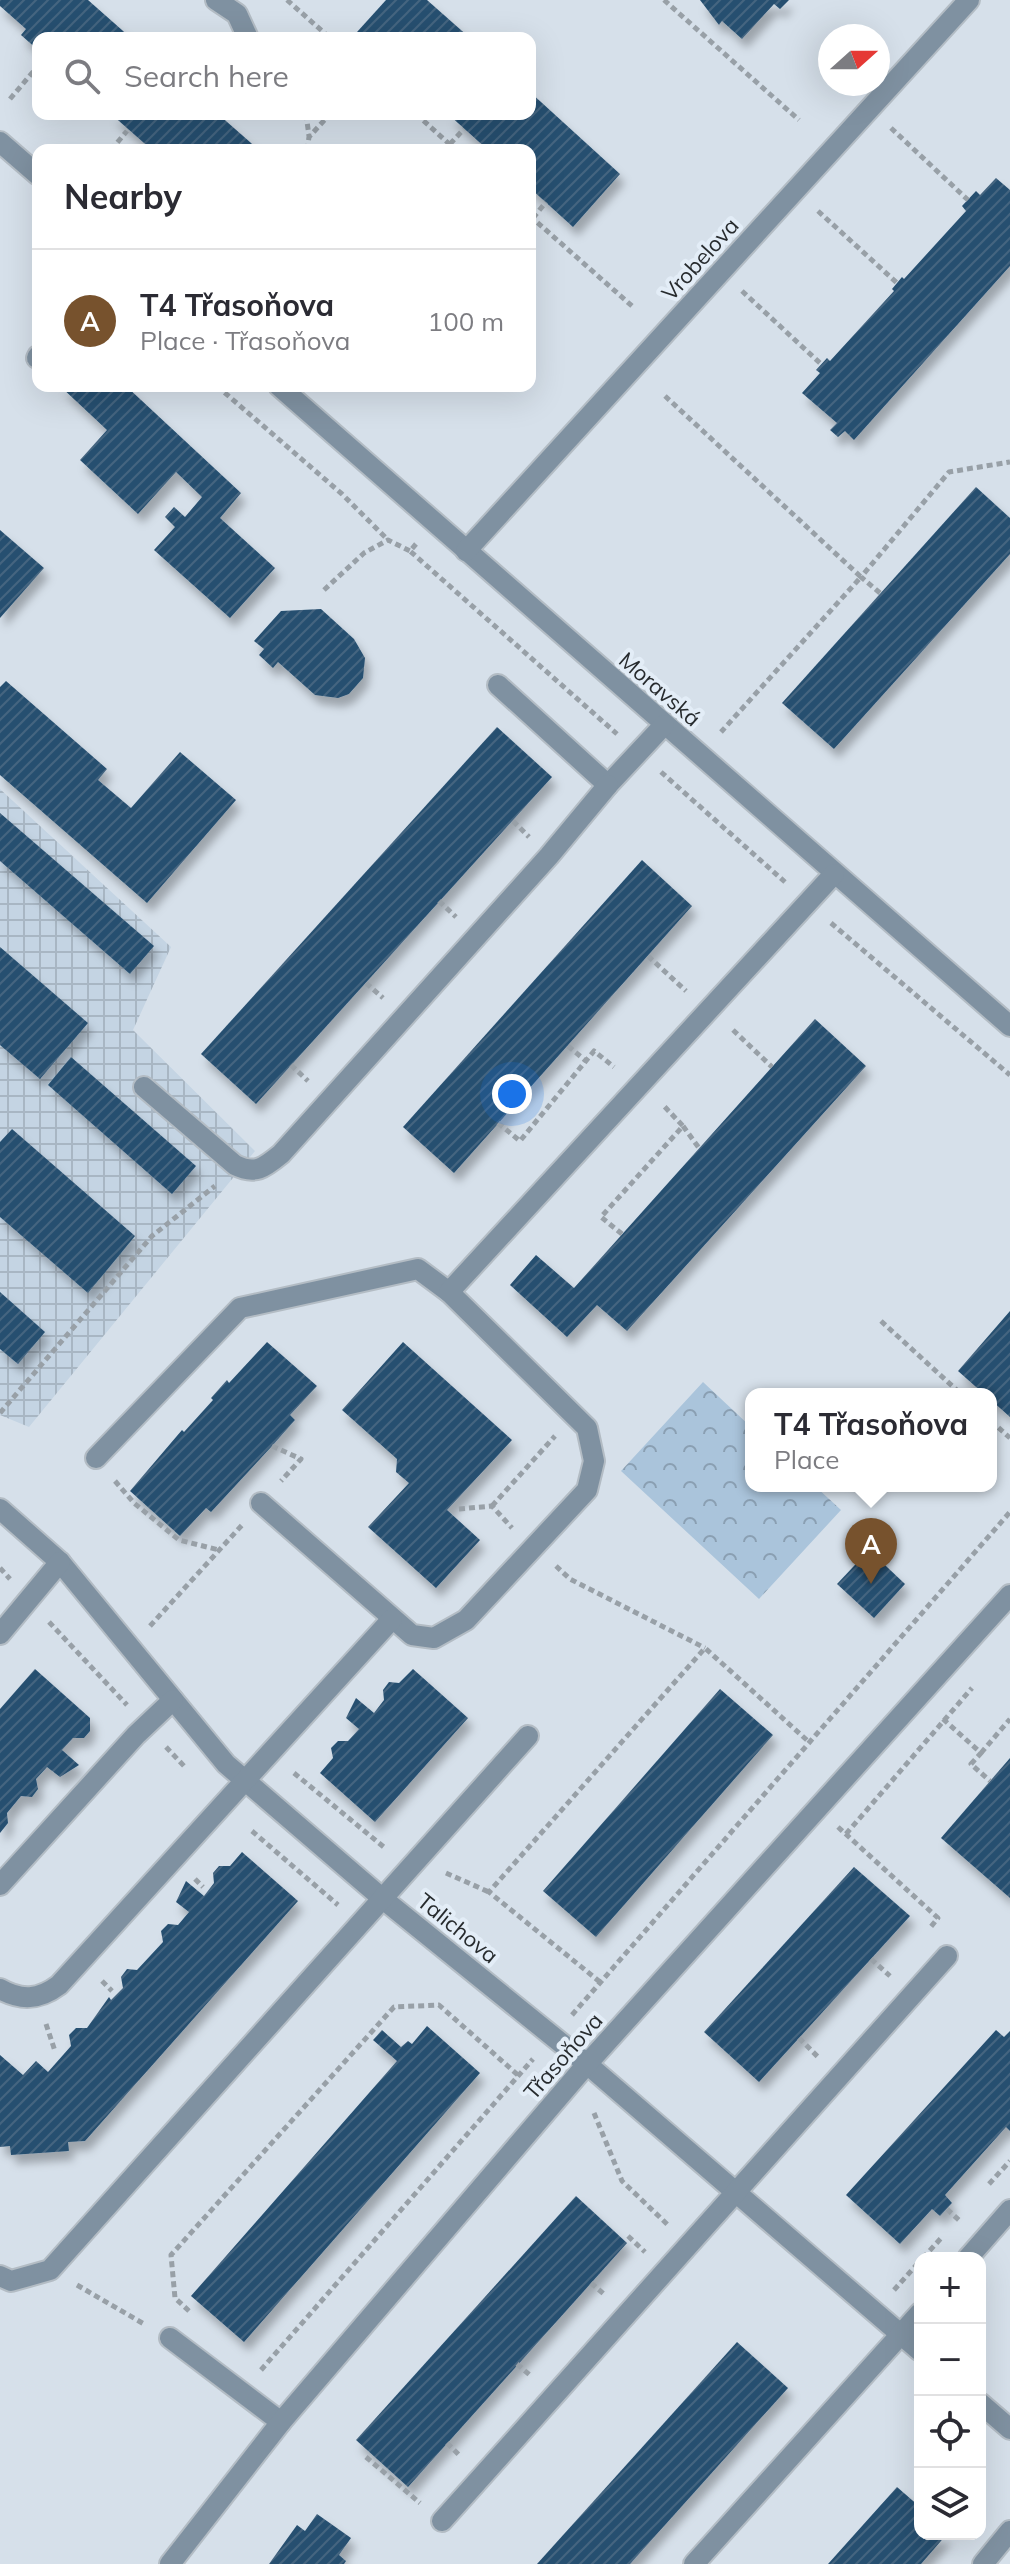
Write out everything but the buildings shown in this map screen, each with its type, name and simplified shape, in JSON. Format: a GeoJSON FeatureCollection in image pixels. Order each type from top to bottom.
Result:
{"type":"FeatureCollection","features":[{"type":"Feature","properties":{"kind":"street"},"geometry":{"type":"LineString","coordinates":[[216,0],[243,7],[247,32]]}},
{"type":"Feature","properties":{"kind":"street","name":"Vrobelova"},"geometry":{"type":"LineString","coordinates":[[466,551],[969,0]]}},
{"type":"Feature","properties":{"kind":"street"},"geometry":{"type":"LineString","coordinates":[[0,142],[32,170]]}},
{"type":"Feature","properties":{"kind":"street","name":"Moravská"},"geometry":{"type":"LineString","coordinates":[[286,392],[1010,1026]]}},
{"type":"Feature","properties":{"kind":"street"},"geometry":{"type":"LineString","coordinates":[[498,685],[608,785]]}},
{"type":"Feature","properties":{"kind":"street"},"geometry":{"type":"LineString","coordinates":[[144,1087],[235,1165],[248,1172],[263,1169],[281,1154],[664,725]]}},
{"type":"Feature","properties":{"kind":"street"},"geometry":{"type":"LineString","coordinates":[[449,1292],[834,874]]}},
{"type":"Feature","properties":{"kind":"street"},"geometry":{"type":"LineString","coordinates":[[99,1455],[240,1308],[418,1269],[449,1292],[587,1428],[594,1461],[587,1490],[466,1620],[434,1638],[412,1635],[261,1503]]}},
{"type":"Feature","properties":{"kind":"street","name":"Talichova"},"geometry":{"type":"LineString","coordinates":[[0,1509],[60,1562],[226,1764],[383,1899],[554,2036],[914,2346]]}},
{"type":"Feature","properties":{"kind":"street"},"geometry":{"type":"LineString","coordinates":[[0,1634],[60,1562]]}},
{"type":"Feature","properties":{"kind":"street","name":"Třasoňova"},"geometry":{"type":"LineString","coordinates":[[170,2564],[281,2422],[587,2064],[1009,1600]]}},
{"type":"Feature","properties":{"kind":"street"},"geometry":{"type":"LineString","coordinates":[[0,1989],[13,1997],[31,1999],[46,1995],[59,1985],[392,1619]]}},
{"type":"Feature","properties":{"kind":"street"},"geometry":{"type":"LineString","coordinates":[[0,1885],[146,1725],[173,1700]]}},
{"type":"Feature","properties":{"kind":"street"},"geometry":{"type":"LineString","coordinates":[[0,2276],[11,2281],[50,2270],[528,1736]]}},
{"type":"Feature","properties":{"kind":"street"},"geometry":{"type":"LineString","coordinates":[[442,2521],[947,1956]]}},
{"type":"Feature","properties":{"kind":"street"},"geometry":{"type":"LineString","coordinates":[[973,2252],[1010,2210]]}},
{"type":"Feature","properties":{"kind":"street"},"geometry":{"type":"LineString","coordinates":[[694,2564],[914,2320]]}},
{"type":"Feature","properties":{"kind":"street"},"geometry":{"type":"LineString","coordinates":[[170,2338],[281,2422]]}},
{"type":"Feature","properties":{"kind":"street"},"geometry":{"type":"LineString","coordinates":[[986,2408],[1010,2429]]}},
{"type":"Feature","properties":{"kind":"street"},"geometry":{"type":"LineString","coordinates":[[983,2564],[1010,2531]]}},
{"type":"Feature","properties":{"kind":"path"},"geometry":{"type":"LineString","coordinates":[[287,0],[323,32]]}},
{"type":"Feature","properties":{"kind":"path"},"geometry":{"type":"LineString","coordinates":[[664,0],[799,120]]}},
{"type":"Feature","properties":{"kind":"path"},"geometry":{"type":"LineString","coordinates":[[10,99],[32,73]]}},
{"type":"Feature","properties":{"kind":"path"},"geometry":{"type":"LineString","coordinates":[[870,108],[968,200]]}},
{"type":"Feature","properties":{"kind":"path"},"geometry":{"type":"LineString","coordinates":[[307,120],[308,144]]}},
{"type":"Feature","properties":{"kind":"path"},"geometry":{"type":"LineString","coordinates":[[309,137],[325,120]]}},
{"type":"Feature","properties":{"kind":"path"},"geometry":{"type":"LineString","coordinates":[[423,120],[450,144],[464,129]]}},
{"type":"Feature","properties":{"kind":"path"},"geometry":{"type":"LineString","coordinates":[[116,144],[127,131]]}},
{"type":"Feature","properties":{"kind":"path"},"geometry":{"type":"LineString","coordinates":[[536,212],[546,202]]}},
{"type":"Feature","properties":{"kind":"path"},"geometry":{"type":"LineString","coordinates":[[827,220],[897,283]]}},
{"type":"Feature","properties":{"kind":"path"},"geometry":{"type":"LineString","coordinates":[[536,221],[632,306]]}},
{"type":"Feature","properties":{"kind":"path"},"geometry":{"type":"LineString","coordinates":[[721,272],[821,364]]}},
{"type":"Feature","properties":{"kind":"path"},"geometry":{"type":"LineString","coordinates":[[224,392],[342,494],[388,540],[410,551],[780,879],[809,900],[1010,1075]]}},
{"type":"Feature","properties":{"kind":"path"},"geometry":{"type":"LineString","coordinates":[[665,396],[880,593]]}},
{"type":"Feature","properties":{"kind":"path"},"geometry":{"type":"LineString","coordinates":[[726,725],[861,577],[949,472],[1010,462]]}},
{"type":"Feature","properties":{"kind":"path"},"geometry":{"type":"LineString","coordinates":[[410,551],[435,523]]}},
{"type":"Feature","properties":{"kind":"path"},"geometry":{"type":"LineString","coordinates":[[324,590],[364,553],[388,540]]}},
{"type":"Feature","properties":{"kind":"path"},"geometry":{"type":"LineString","coordinates":[[648,956],[696,1000]]}},
{"type":"Feature","properties":{"kind":"path"},"geometry":{"type":"LineString","coordinates":[[720,1038],[730,1027]]}},
{"type":"Feature","properties":{"kind":"path"},"geometry":{"type":"LineString","coordinates":[[568,1046],[586,1061]]}},
{"type":"Feature","properties":{"kind":"path"},"geometry":{"type":"LineString","coordinates":[[498,1123],[520,1141],[594,1051],[624,1074]]}},
{"type":"Feature","properties":{"kind":"path"},"geometry":{"type":"LineString","coordinates":[[662,1100],[664,1109],[683,1126],[699,1148]]}},
{"type":"Feature","properties":{"kind":"path"},"geometry":{"type":"LineString","coordinates":[[622,1234],[601,1217],[683,1126]]}},
{"type":"Feature","properties":{"kind":"path"},"geometry":{"type":"LineString","coordinates":[[0,1413],[152,1236],[215,1186],[235,1165]]}},
{"type":"Feature","properties":{"kind":"path"},"geometry":{"type":"LineString","coordinates":[[881,1321],[954,1388]]}},
{"type":"Feature","properties":{"kind":"path"},"geometry":{"type":"LineString","coordinates":[[459,1509],[492,1506],[574,1415]]}},
{"type":"Feature","properties":{"kind":"path"},"geometry":{"type":"LineString","coordinates":[[129,1647],[301,1459],[272,1446]]}},
{"type":"Feature","properties":{"kind":"path"},"geometry":{"type":"LineString","coordinates":[[99,1455],[107,1472],[134,1503],[179,1540],[219,1550]]}},
{"type":"Feature","properties":{"kind":"path"},"geometry":{"type":"LineString","coordinates":[[492,1506],[570,1579],[705,1648],[809,1742]]}},
{"type":"Feature","properties":{"kind":"path"},"geometry":{"type":"LineString","coordinates":[[554,2036],[1010,1512]]}},
{"type":"Feature","properties":{"kind":"path"},"geometry":{"type":"LineString","coordinates":[[0,1568],[146,1725]]}},
{"type":"Feature","properties":{"kind":"path"},"geometry":{"type":"LineString","coordinates":[[489,1892],[705,1648]]}},
{"type":"Feature","properties":{"kind":"path"},"geometry":{"type":"LineString","coordinates":[[846,1834],[976,1684]]}},
{"type":"Feature","properties":{"kind":"path"},"geometry":{"type":"LineString","coordinates":[[919,1697],[981,1753]]}},
{"type":"Feature","properties":{"kind":"path"},"geometry":{"type":"LineString","coordinates":[[990,1781],[971,1764],[1010,1719]]}},
{"type":"Feature","properties":{"kind":"path"},"geometry":{"type":"LineString","coordinates":[[270,1752],[397,1856],[489,1892],[600,1982]]}},
{"type":"Feature","properties":{"kind":"path"},"geometry":{"type":"LineString","coordinates":[[818,1808],[938,1918],[919,1941]]}},
{"type":"Feature","properties":{"kind":"path"},"geometry":{"type":"LineString","coordinates":[[880,1985],[899,1963]]}},
{"type":"Feature","properties":{"kind":"path"},"geometry":{"type":"LineString","coordinates":[[195,2317],[175,2298],[171,2255],[394,2007],[439,2005],[519,2076]]}},
{"type":"Feature","properties":{"kind":"path"},"geometry":{"type":"LineString","coordinates":[[807,2068],[826,2047]]}},
{"type":"Feature","properties":{"kind":"path"},"geometry":{"type":"LineString","coordinates":[[247,2364],[258,2374],[535,2057],[593,2111],[622,2181],[690,2246]]}},
{"type":"Feature","properties":{"kind":"path"},"geometry":{"type":"LineString","coordinates":[[50,2270],[170,2338]]}},
{"type":"Feature","properties":{"kind":"path"},"geometry":{"type":"LineString","coordinates":[[366,2457],[442,2521]]}},
{"type":"Feature","properties":{"kind":"shaded area"},"geometry":{"type":"Polygon","coordinates":[[[0,789],[171,947],[133,1030],[255,1151],[29,1427],[0,1415],[0,789]]]}},
{"type":"Feature","properties":{"kind":"green space"},"geometry":{"type":"Polygon","coordinates":[[[703,1382],[745,1421],[745,1492],[822,1492],[841,1510],[759,1599],[621,1471],[703,1382]]]}},
{"type":"Feature","properties":{"kind":"place","name":"T4 Třasoňova"},"geometry":{"type":"Point","coordinates":[871,1584]}}]}
